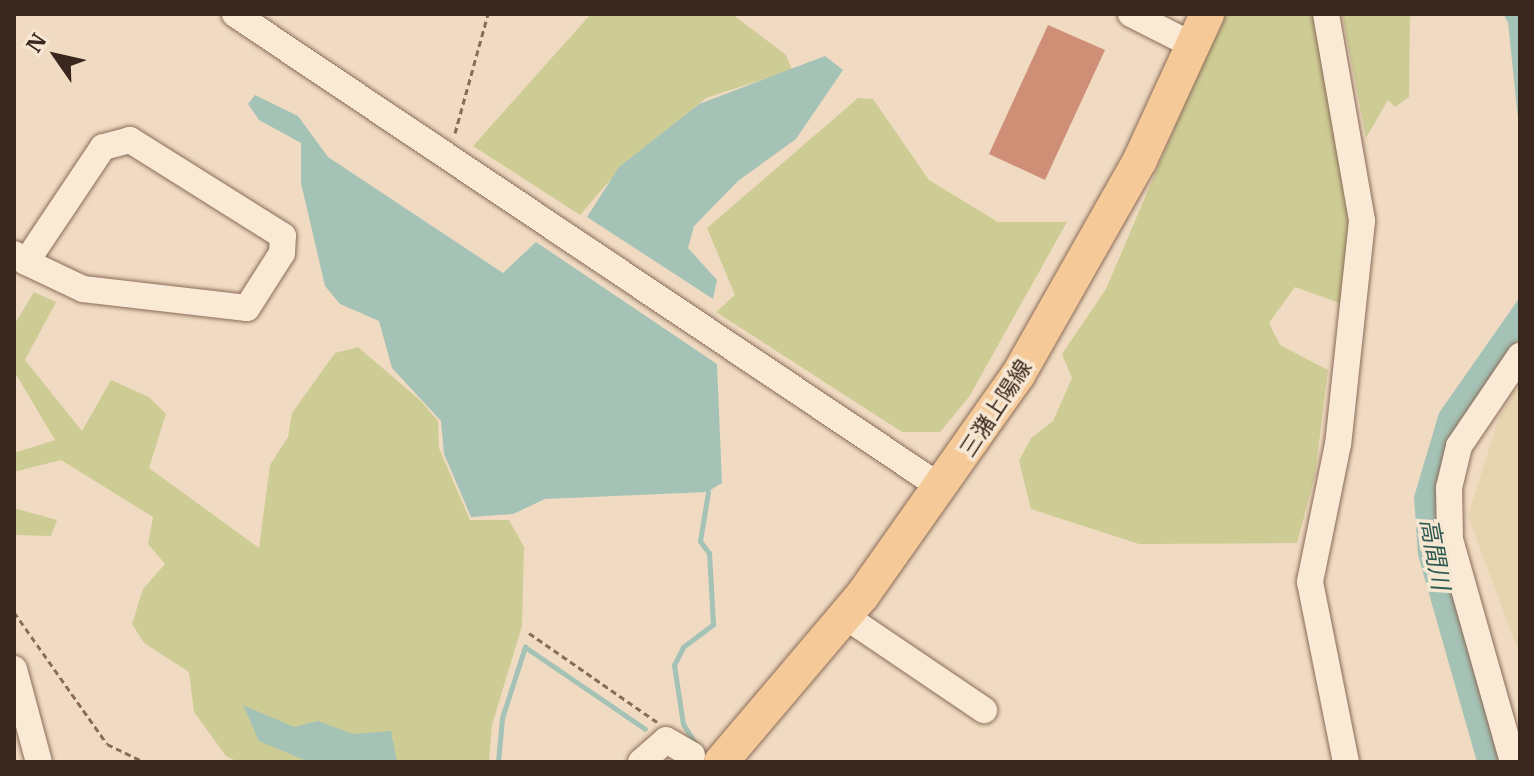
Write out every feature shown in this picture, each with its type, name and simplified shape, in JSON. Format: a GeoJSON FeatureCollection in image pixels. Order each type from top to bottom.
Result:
{"type":"FeatureCollection","features":[{"type":"Feature","properties":{"kind":"main road","name":"三潴上陽線"},"geometry":{"type":"LineString","coordinates":[[707,759],[845,616],[942,488],[1085,263],[1194,46],[1207,14]]}},
{"type":"Feature","properties":{"kind":"street"},"geometry":{"type":"LineString","coordinates":[[235,14],[942,488]]}},
{"type":"Feature","properties":{"kind":"street"},"geometry":{"type":"LineString","coordinates":[[1131,14],[1194,46]]}},
{"type":"Feature","properties":{"kind":"street"},"geometry":{"type":"LineString","coordinates":[[1326,14],[1362,221],[1338,444],[1310,582],[1346,762]]}},
{"type":"Feature","properties":{"kind":"street"},"geometry":{"type":"LineString","coordinates":[[130,140],[283,236],[282,253],[247,308],[83,289],[20,258],[103,147],[130,140]]}},
{"type":"Feature","properties":{"kind":"street"},"geometry":{"type":"LineString","coordinates":[[1513,762],[1450,539],[1449,488],[1459,446],[1520,356]]}},
{"type":"Feature","properties":{"kind":"street"},"geometry":{"type":"LineString","coordinates":[[845,616],[984,710]]}},
{"type":"Feature","properties":{"kind":"street"},"geometry":{"type":"LineString","coordinates":[[14,669],[39,762]]}},
{"type":"Feature","properties":{"kind":"street"},"geometry":{"type":"LineString","coordinates":[[641,762],[666,740],[707,759]]}},
{"type":"Feature","properties":{"kind":"path"},"geometry":{"type":"LineString","coordinates":[[448,156],[488,14]]}},
{"type":"Feature","properties":{"kind":"path"},"geometry":{"type":"LineString","coordinates":[[14,612],[107,744],[144,762]]}},
{"type":"Feature","properties":{"kind":"path"},"geometry":{"type":"LineString","coordinates":[[529,633],[649,714],[666,740]]}},
{"type":"Feature","properties":{"kind":"shaded area"},"geometry":{"type":"Polygon","coordinates":[[[591,14],[732,14],[786,55],[792,70],[706,98],[624,164],[580,215],[473,146],[591,14]]]}},
{"type":"Feature","properties":{"kind":"shaded area"},"geometry":{"type":"Polygon","coordinates":[[[1223,14],[1318,14],[1355,210],[1345,305],[1295,287],[1269,323],[1280,345],[1328,370],[1315,475],[1297,543],[1139,544],[1031,509],[1019,461],[1031,438],[1053,421],[1072,378],[1062,354],[1106,289],[1223,14]]]}},
{"type":"Feature","properties":{"kind":"shaded area"},"geometry":{"type":"Polygon","coordinates":[[[1342,14],[1419,14],[1410,17],[1409,97],[1395,107],[1388,100],[1366,138],[1342,14]]]}},
{"type":"Feature","properties":{"kind":"shaded area"},"geometry":{"type":"Polygon","coordinates":[[[858,98],[873,99],[929,180],[998,222],[1067,222],[969,397],[940,432],[902,432],[716,312],[735,295],[707,228],[858,98]]]}},
{"type":"Feature","properties":{"kind":"shaded area"},"geometry":{"type":"Polygon","coordinates":[[[34,292],[56,302],[25,360],[82,431],[111,380],[149,397],[166,414],[149,468],[259,548],[270,465],[288,437],[292,413],[335,353],[358,347],[421,401],[438,421],[439,448],[470,520],[509,520],[524,547],[522,626],[492,725],[489,762],[238,762],[226,756],[194,712],[189,672],[144,643],[132,624],[143,589],[165,564],[148,544],[153,517],[61,460],[14,472],[14,453],[55,440],[14,371],[14,325],[34,292]]]}},
{"type":"Feature","properties":{"kind":"shaded area"},"geometry":{"type":"Polygon","coordinates":[[[1520,385],[1520,656],[1468,516],[1499,417],[1520,385]]]}},
{"type":"Feature","properties":{"kind":"shaded area"},"geometry":{"type":"Polygon","coordinates":[[[14,508],[57,520],[51,536],[14,535],[14,508]]]}},
{"type":"Feature","properties":{"kind":"water"},"geometry":{"type":"Polygon","coordinates":[[[1503,14],[1520,14],[1520,138],[1508,22],[1503,14]]]}},
{"type":"Feature","properties":{"kind":"water"},"geometry":{"type":"Polygon","coordinates":[[[825,56],[843,70],[796,139],[738,181],[694,226],[688,248],[717,280],[713,299],[587,217],[619,167],[699,104],[825,56]]]}},
{"type":"Feature","properties":{"kind":"water"},"geometry":{"type":"Polygon","coordinates":[[[255,95],[298,116],[328,157],[503,273],[536,242],[717,364],[722,483],[707,492],[545,499],[513,514],[471,517],[444,454],[441,421],[392,368],[379,321],[340,304],[325,286],[301,183],[301,143],[259,120],[248,104],[255,95]]]}},
{"type":"Feature","properties":{"kind":"water","name":"高間川"},"geometry":{"type":"Polygon","coordinates":[[[1520,297],[1520,337],[1458,423],[1440,473],[1499,762],[1477,762],[1418,555],[1414,497],[1439,413],[1520,297]]]}},
{"type":"Feature","properties":{"kind":"water"},"geometry":{"type":"Polygon","coordinates":[[[243,705],[294,727],[318,721],[353,734],[391,731],[397,762],[309,762],[259,741],[243,705]]]}},
{"type":"Feature","properties":{"kind":"building"},"geometry":{"type":"Polygon","coordinates":[[[1048,25],[1105,50],[1045,180],[989,154],[1048,25]]]}},
{"type":"Feature","properties":{"kind":"waterway"},"geometry":{"type":"LineString","coordinates":[[695,743],[683,724],[674,665],[683,647],[713,624],[709,553],[700,541],[708,492]]}},
{"type":"Feature","properties":{"kind":"waterway"},"geometry":{"type":"LineString","coordinates":[[498,762],[502,718],[525,647],[645,729]]}}]}
